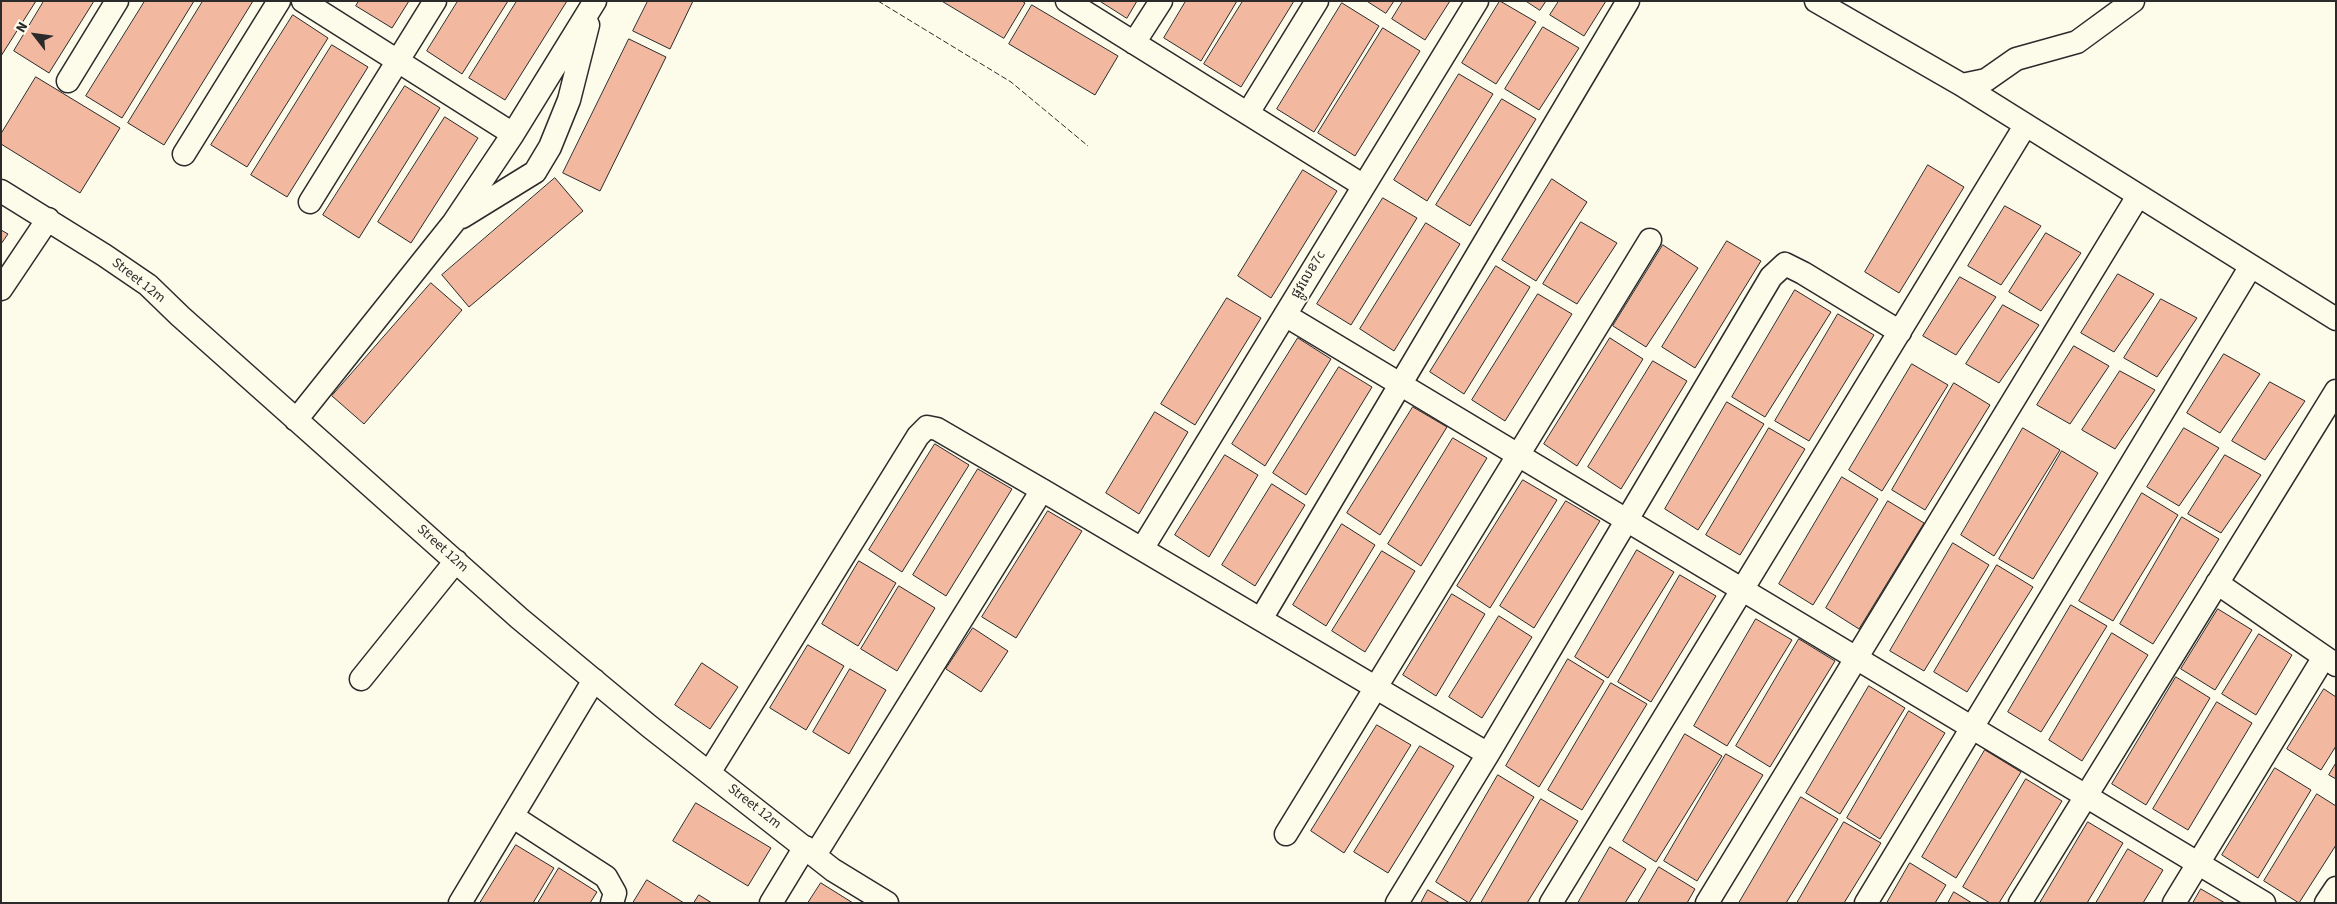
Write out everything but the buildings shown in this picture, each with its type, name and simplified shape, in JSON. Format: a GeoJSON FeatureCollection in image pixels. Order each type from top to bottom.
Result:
{"type":"FeatureCollection","features":[{"type":"Feature","properties":{"kind":"street"},"geometry":{"type":"LineString","coordinates":[[68,81],[117,1]]}},
{"type":"Feature","properties":{"kind":"street"},"geometry":{"type":"LineString","coordinates":[[184,154],[279,1]]}},
{"type":"Feature","properties":{"kind":"street"},"geometry":{"type":"LineString","coordinates":[[303,1],[513,134]]}},
{"type":"Feature","properties":{"kind":"street"},"geometry":{"type":"LineString","coordinates":[[310,202],[435,1]]}},
{"type":"Feature","properties":{"kind":"street"},"geometry":{"type":"LineString","coordinates":[[1068,1],[1364,186]]}},
{"type":"Feature","properties":{"kind":"street"},"geometry":{"type":"LineString","coordinates":[[1134,43],[1161,1]]}},
{"type":"Feature","properties":{"kind":"street"},"geometry":{"type":"LineString","coordinates":[[1248,113],[1317,1]]}},
{"type":"Feature","properties":{"kind":"street","name":"ផ្លូវលេខ7c"},"geometry":{"type":"LineString","coordinates":[[1142,549],[1477,1]]}},
{"type":"Feature","properties":{"kind":"street"},"geometry":{"type":"LineString","coordinates":[[1261,619],[1628,1]]}},
{"type":"Feature","properties":{"kind":"street"},"geometry":{"type":"LineString","coordinates":[[1816,1],[1962,85],[2336,319]]}},
{"type":"Feature","properties":{"kind":"street"},"geometry":{"type":"LineString","coordinates":[[1962,85],[1986,80],[2016,59],[2078,42],[2133,1]]}},
{"type":"Feature","properties":{"kind":"street"},"geometry":{"type":"LineString","coordinates":[[296,420],[454,222],[513,134],[595,2]]}},
{"type":"Feature","properties":{"kind":"street"},"geometry":{"type":"LineString","coordinates":[[454,222],[535,172],[550,147],[569,100],[595,2]]}},
{"type":"Feature","properties":{"kind":"street"},"geometry":{"type":"LineString","coordinates":[[1552,903],[2025,126]]}},
{"type":"Feature","properties":{"kind":"street","name":"Street 12m"},"geometry":{"type":"LineString","coordinates":[[1,190],[104,254],[148,286],[296,420],[594,680],[833,870],[887,903]]}},
{"type":"Feature","properties":{"kind":"street"},"geometry":{"type":"LineString","coordinates":[[1707,903],[2138,196]]}},
{"type":"Feature","properties":{"kind":"street"},"geometry":{"type":"LineString","coordinates":[[1,289],[48,219]]}},
{"type":"Feature","properties":{"kind":"street"},"geometry":{"type":"LineString","coordinates":[[1286,834],[1650,240]]}},
{"type":"Feature","properties":{"kind":"street"},"geometry":{"type":"LineString","coordinates":[[1397,903],[1488,754],[1771,277],[1785,264],[1803,272],[1900,332]]}},
{"type":"Feature","properties":{"kind":"street"},"geometry":{"type":"LineString","coordinates":[[1866,903],[2251,266]]}},
{"type":"Feature","properties":{"kind":"street"},"geometry":{"type":"LineString","coordinates":[[1285,315],[2264,903]]}},
{"type":"Feature","properties":{"kind":"street"},"geometry":{"type":"LineString","coordinates":[[2020,903],[2336,391]]}},
{"type":"Feature","properties":{"kind":"street"},"geometry":{"type":"LineString","coordinates":[[709,773],[918,436],[928,427],[936,429],[1042,490],[1488,754]]}},
{"type":"Feature","properties":{"kind":"street"},"geometry":{"type":"LineString","coordinates":[[771,903],[810,851],[1042,490]]}},
{"type":"Feature","properties":{"kind":"street"},"geometry":{"type":"LineString","coordinates":[[361,679],[456,561]]}},
{"type":"Feature","properties":{"kind":"street"},"geometry":{"type":"LineString","coordinates":[[2174,903],[2198,863],[2330,661],[2217,583]]}},
{"type":"Feature","properties":{"kind":"street"},"geometry":{"type":"LineString","coordinates":[[460,903],[594,680]]}},
{"type":"Feature","properties":{"kind":"street"},"geometry":{"type":"LineString","coordinates":[[512,816],[606,877],[615,893],[612,903]]}},
{"type":"Feature","properties":{"kind":"street"},"geometry":{"type":"LineString","coordinates":[[2326,903],[2336,888]]}},
{"type":"Feature","properties":{"kind":"fence"},"geometry":{"type":"LineString","coordinates":[[878,1],[1011,82],[1088,146]]}}]}
